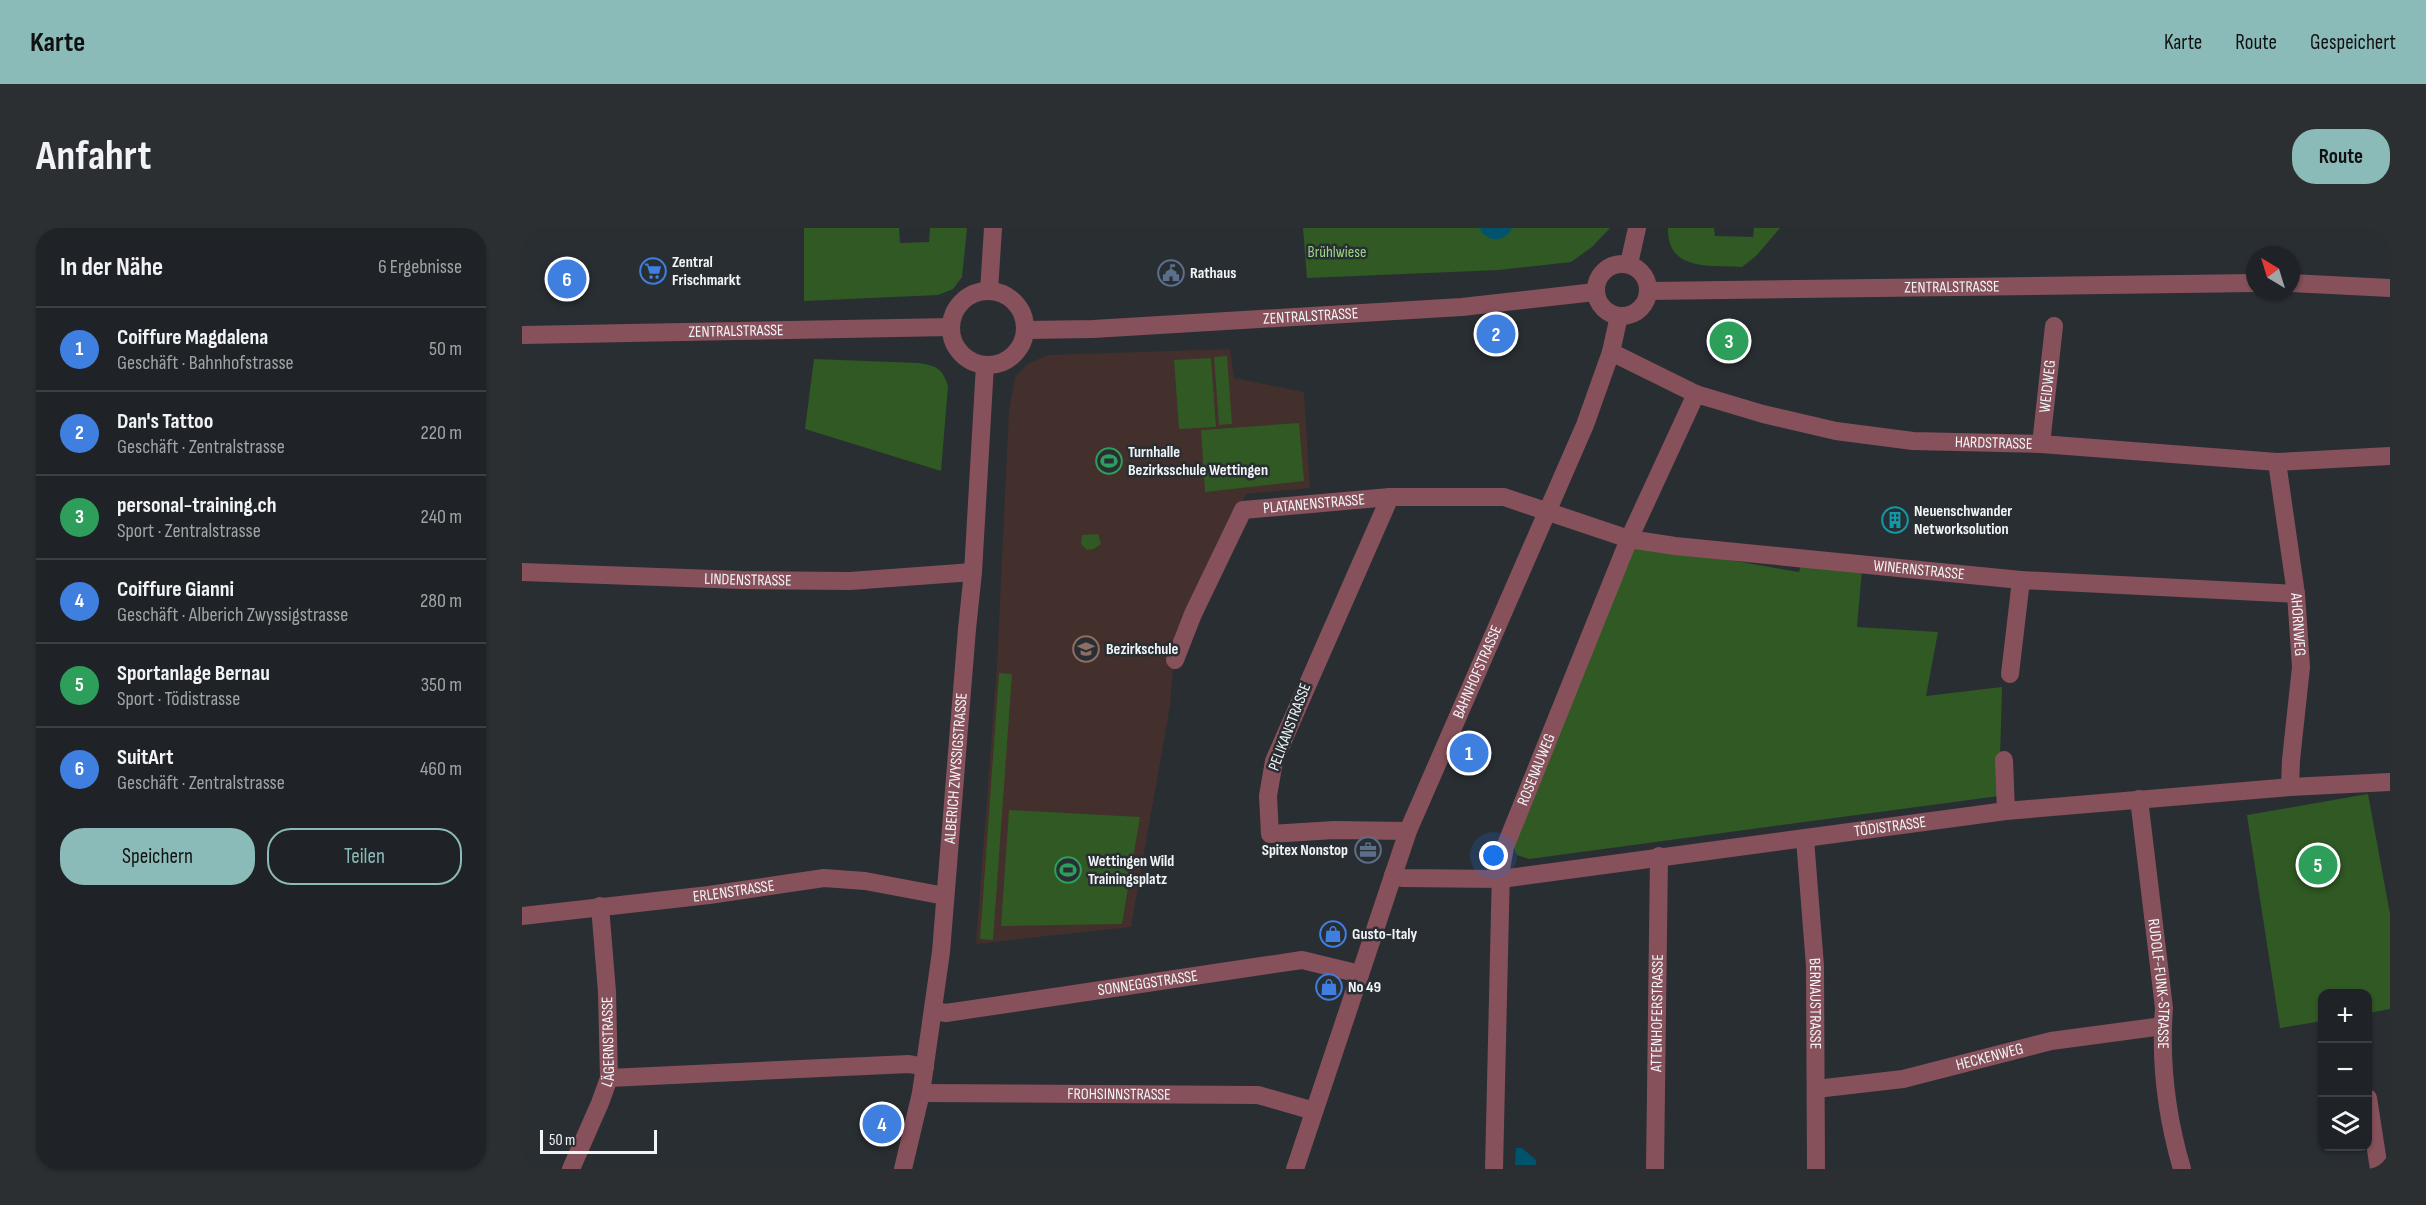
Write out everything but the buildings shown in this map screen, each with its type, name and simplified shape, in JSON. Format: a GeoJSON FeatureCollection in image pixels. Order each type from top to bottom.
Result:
{"type":"FeatureCollection","features":[{"type":"Feature","properties":{"kind":"street"},"geometry":{"type":"LineString","coordinates":[[989,291],[993,228]]}},
{"type":"Feature","properties":{"kind":"street"},"geometry":{"type":"LineString","coordinates":[[1629,264],[1637,228]]}},
{"type":"Feature","properties":{"kind":"street"},"geometry":{"type":"LineString","coordinates":[[1622,263],[1636,267],[1646,277],[1649,291],[1647,300],[1636,313],[1619,316],[1600,305],[1595,292],[1598,278],[1608,267],[1622,263]]}},
{"type":"Feature","properties":{"kind":"street"},"geometry":{"type":"LineString","coordinates":[[2300,283],[2390,288]]}},
{"type":"Feature","properties":{"kind":"street","name":"ZENTRALSTRASSE"},"geometry":{"type":"LineString","coordinates":[[1649,291],[2246,284]]}},
{"type":"Feature","properties":{"kind":"street"},"geometry":{"type":"LineString","coordinates":[[989,291],[1010,298],[1019,307],[1026,330],[1023,342],[1012,356],[997,365],[973,362],[963,356],[956,347],[951,327],[958,307],[966,299],[977,293],[989,291]]}},
{"type":"Feature","properties":{"kind":"street","name":"ZENTRALSTRASSE"},"geometry":{"type":"LineString","coordinates":[[1026,330],[1094,329],[1462,307],[1595,292]]}},
{"type":"Feature","properties":{"kind":"street","name":"BAHNHOFSTRASSE"},"geometry":{"type":"LineString","coordinates":[[1295,1169],[1408,831],[1585,425],[1611,352],[1619,316]]}},
{"type":"Feature","properties":{"kind":"street","name":"WEIDWEG"},"geometry":{"type":"LineString","coordinates":[[2041,444],[2054,326]]}},
{"type":"Feature","properties":{"kind":"street","name":"ZENTRALSTRASSE"},"geometry":{"type":"LineString","coordinates":[[522,335],[951,327]]}},
{"type":"Feature","properties":{"kind":"street","name":"HARDSTRASSE"},"geometry":{"type":"LineString","coordinates":[[1611,352],[1696,394],[1763,414],[1836,431],[1913,441],[2041,444],[2277,462],[2390,456]]}},
{"type":"Feature","properties":{"kind":"street","name":"ALBERICH ZWYSSIGSTRASSE"},"geometry":{"type":"LineString","coordinates":[[903,1169],[921,1093],[934,1011],[974,572],[985,365]]}},
{"type":"Feature","properties":{"kind":"street","name":"ROSENAUWEG"},"geometry":{"type":"LineString","coordinates":[[1494,1169],[1501,879],[1505,847],[1629,539],[1696,394]]}},
{"type":"Feature","properties":{"kind":"street","name":"AHORNWEG"},"geometry":{"type":"LineString","coordinates":[[2277,462],[2296,594],[2301,667],[2290,787]]}},
{"type":"Feature","properties":{"kind":"street","name":"PLATANENSTRASSE"},"geometry":{"type":"LineString","coordinates":[[1175,660],[1193,614],[1243,510],[1390,497],[1504,497],[1547,511]]}},
{"type":"Feature","properties":{"kind":"street","name":"PELIKANSTRASSE"},"geometry":{"type":"LineString","coordinates":[[1390,497],[1274,761],[1268,796],[1269,816],[1270,834],[1334,830],[1408,831]]}},
{"type":"Feature","properties":{"kind":"street","name":"WINERNSTRASSE"},"geometry":{"type":"LineString","coordinates":[[1547,511],[1629,539],[1675,546],[2021,580],[2296,594]]}},
{"type":"Feature","properties":{"kind":"street","name":"LINDENSTRASSE"},"geometry":{"type":"LineString","coordinates":[[522,572],[741,580],[850,581],[974,572]]}},
{"type":"Feature","properties":{"kind":"street"},"geometry":{"type":"LineString","coordinates":[[2010,674],[2021,580]]}},
{"type":"Feature","properties":{"kind":"street"},"geometry":{"type":"LineString","coordinates":[[2004,760],[2006,811]]}},
{"type":"Feature","properties":{"kind":"street","name":"TÖDISTRASSE"},"geometry":{"type":"LineString","coordinates":[[1393,875],[1402,878],[1501,879],[2006,811],[2139,798],[2390,782]]}},
{"type":"Feature","properties":{"kind":"street","name":"RUDOLF-FUNK-STRASSE"},"geometry":{"type":"LineString","coordinates":[[2139,798],[2164,1008],[2167,1096],[2182,1169]]}},
{"type":"Feature","properties":{"kind":"street","name":"BERNAUSTRASSE"},"geometry":{"type":"LineString","coordinates":[[1805,839],[1815,966],[1815,1169]]}},
{"type":"Feature","properties":{"kind":"street","name":"ATTENHOFERSTRASSE"},"geometry":{"type":"LineString","coordinates":[[1655,1169],[1659,856]]}},
{"type":"Feature","properties":{"kind":"street","name":"ERLENSTRASSE"},"geometry":{"type":"LineString","coordinates":[[522,916],[709,895],[824,878],[865,881],[945,896]]}},
{"type":"Feature","properties":{"kind":"street","name":"LÄGERNSTRASSE"},"geometry":{"type":"LineString","coordinates":[[571,1169],[609,1078],[607,992],[600,906]]}},
{"type":"Feature","properties":{"kind":"street","name":"SONNEGGSTRASSE"},"geometry":{"type":"LineString","coordinates":[[934,1011],[946,1013],[1302,960],[1360,974]]}},
{"type":"Feature","properties":{"kind":"street","name":"HECKENWEG"},"geometry":{"type":"LineString","coordinates":[[1816,1089],[1903,1079],[2051,1041],[2163,1026]]}},
{"type":"Feature","properties":{"kind":"street"},"geometry":{"type":"LineString","coordinates":[[609,1078],[909,1064],[925,1067]]}},
{"type":"Feature","properties":{"kind":"street","name":"FROHSINNSTRASSE"},"geometry":{"type":"LineString","coordinates":[[921,1093],[1258,1095],[1314,1111]]}},
{"type":"Feature","properties":{"kind":"street"},"geometry":{"type":"LineString","coordinates":[[2372,1128],[2379,1169]]}},
{"type":"Feature","properties":{"kind":"shaded area","name":"Bezirkschule"},"geometry":{"type":"Polygon","coordinates":[[[1230,349],[1234,378],[1304,392],[1310,488],[1246,494],[1176,632],[1170,706],[1131,927],[976,944],[997,665],[1009,410],[1015,377],[1029,363],[1048,355],[1230,349]]]}},
{"type":"Feature","properties":{"kind":"green space"},"geometry":{"type":"Polygon","coordinates":[[[804,228],[899,228],[900,243],[929,242],[930,228],[967,228],[962,277],[953,289],[938,295],[804,301],[804,228]]]}},
{"type":"Feature","properties":{"kind":"green space","name":"Brühlwiese"},"geometry":{"type":"Polygon","coordinates":[[[1303,228],[1610,228],[1592,247],[1571,262],[1499,270],[1307,278],[1303,228]]]}},
{"type":"Feature","properties":{"kind":"green space"},"geometry":{"type":"Polygon","coordinates":[[[1668,228],[1714,228],[1715,236],[1753,237],[1754,228],[1780,228],[1756,256],[1742,267],[1705,265],[1683,259],[1675,252],[1670,242],[1668,228]]]}},
{"type":"Feature","properties":{"kind":"green space"},"geometry":{"type":"Polygon","coordinates":[[[1227,356],[1232,424],[1219,425],[1214,357],[1227,356]]]}},
{"type":"Feature","properties":{"kind":"green space"},"geometry":{"type":"Polygon","coordinates":[[[1211,358],[1216,427],[1179,429],[1174,360],[1211,358]]]}},
{"type":"Feature","properties":{"kind":"green space"},"geometry":{"type":"Polygon","coordinates":[[[814,359],[918,363],[938,369],[948,386],[941,471],[805,429],[814,359]]]}},
{"type":"Feature","properties":{"kind":"green space"},"geometry":{"type":"Polygon","coordinates":[[[1299,423],[1304,481],[1205,492],[1201,430],[1299,423]]]}},
{"type":"Feature","properties":{"kind":"green space"},"geometry":{"type":"Polygon","coordinates":[[[1098,534],[1101,544],[1094,549],[1087,550],[1081,544],[1082,535],[1098,534]]]}},
{"type":"Feature","properties":{"kind":"green space"},"geometry":{"type":"Polygon","coordinates":[[[1631,543],[1799,572],[1801,565],[1862,569],[1857,627],[1938,632],[1926,696],[2002,687],[1999,796],[1529,859],[1517,855],[1513,844],[1631,543]]]}},
{"type":"Feature","properties":{"kind":"green space"},"geometry":{"type":"Polygon","coordinates":[[[999,673],[1012,674],[993,940],[980,939],[999,673]]]}},
{"type":"Feature","properties":{"kind":"green space"},"geometry":{"type":"Polygon","coordinates":[[[2368,794],[2390,914],[2390,1009],[2372,1012],[2372,989],[2318,989],[2318,1022],[2280,1028],[2247,815],[2368,794]]]}},
{"type":"Feature","properties":{"kind":"green space","name":"Wettingen Wild Trainingsplatz"},"geometry":{"type":"Polygon","coordinates":[[[1009,810],[1140,817],[1122,924],[1001,926],[1009,810]]]}},
{"type":"Feature","properties":{"kind":"water"},"geometry":{"type":"Polygon","coordinates":[[[1479,228],[1512,228],[1500,239],[1491,239],[1479,228]]]}},
{"type":"Feature","properties":{"kind":"water"},"geometry":{"type":"Polygon","coordinates":[[[1516,1148],[1522,1148],[1536,1160],[1536,1165],[1515,1165],[1516,1148]]]}},
{"type":"Feature","properties":{"kind":"place","name":"Zentral Frischmarkt"},"geometry":{"type":"Point","coordinates":[653,271]}},
{"type":"Feature","properties":{"kind":"place","name":"Rathaus"},"geometry":{"type":"Point","coordinates":[1171,273]}},
{"type":"Feature","properties":{"kind":"place","name":"SuitArt"},"geometry":{"type":"Point","coordinates":[567,279]}},
{"type":"Feature","properties":{"kind":"place","name":"Dan's Tattoo"},"geometry":{"type":"Point","coordinates":[1496,334]}},
{"type":"Feature","properties":{"kind":"place","name":"personal-training.ch"},"geometry":{"type":"Point","coordinates":[1729,341]}},
{"type":"Feature","properties":{"kind":"place","name":"Turnhalle Bezirksschule Wettingen"},"geometry":{"type":"Point","coordinates":[1109,461]}},
{"type":"Feature","properties":{"kind":"place","name":"Neuenschwander Networksolution"},"geometry":{"type":"Point","coordinates":[1895,520]}},
{"type":"Feature","properties":{"kind":"place","name":"Bezirkschule"},"geometry":{"type":"Point","coordinates":[1086,649]}},
{"type":"Feature","properties":{"kind":"place","name":"Coiffure Magdalena"},"geometry":{"type":"Point","coordinates":[1469,753]}},
{"type":"Feature","properties":{"kind":"place","name":"Spitex Nonstop"},"geometry":{"type":"Point","coordinates":[1368,850]}},
{"type":"Feature","properties":{"kind":"place","name":"Sportanlage Bernau"},"geometry":{"type":"Point","coordinates":[2318,865]}},
{"type":"Feature","properties":{"kind":"place","name":"Wettingen Wild Trainingsplatz"},"geometry":{"type":"Point","coordinates":[1068,870]}},
{"type":"Feature","properties":{"kind":"place","name":"Gusto-Italy"},"geometry":{"type":"Point","coordinates":[1333,934]}},
{"type":"Feature","properties":{"kind":"place","name":"No 49"},"geometry":{"type":"Point","coordinates":[1329,987]}},
{"type":"Feature","properties":{"kind":"place","name":"Coiffure Gianni"},"geometry":{"type":"Point","coordinates":[882,1124]}}]}
